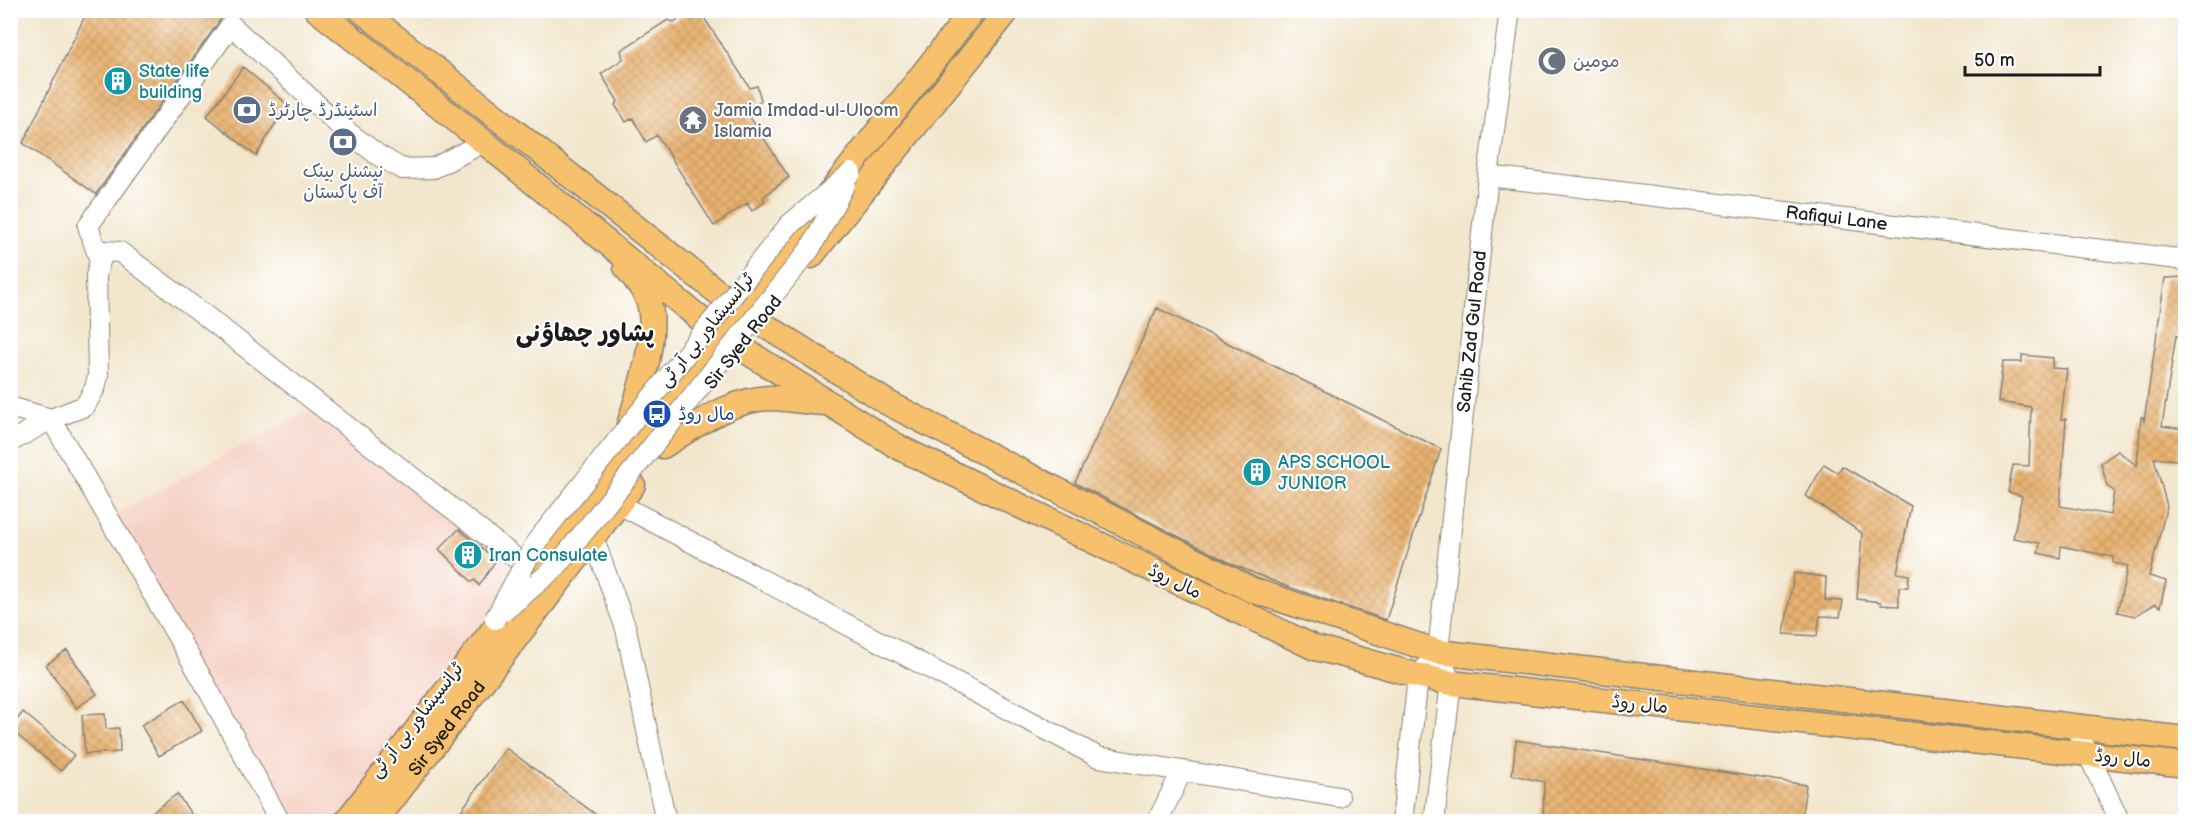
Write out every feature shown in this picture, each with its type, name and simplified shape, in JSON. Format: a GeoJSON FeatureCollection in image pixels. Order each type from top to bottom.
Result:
{"type":"FeatureCollection","features":[{"type":"Feature","properties":{"kind":"main road","name":"مال روڈ"},"geometry":{"type":"LineString","coordinates":[[317,10],[729,340],[900,448],[1315,648],[1355,657],[1418,677],[1451,683],[2186,765]]}},
{"type":"Feature","properties":{"kind":"main road","name":"مال روڈ"},"geometry":{"type":"LineString","coordinates":[[361,10],[749,315],[888,403],[1252,590],[1438,652],[2186,739]]}},
{"type":"Feature","properties":{"kind":"main road","name":"Sir Syed Road"},"geometry":{"type":"LineString","coordinates":[[749,315],[973,10]]}},
{"type":"Feature","properties":{"kind":"main road","name":"Sir Syed Road"},"geometry":{"type":"LineString","coordinates":[[346,822],[612,474],[729,340],[1008,10]]}},
{"type":"Feature","properties":{"kind":"main road"},"geometry":{"type":"LineString","coordinates":[[612,474],[642,382],[652,333],[649,302],[613,246]]}},
{"type":"Feature","properties":{"kind":"main road","name":"Sir Syed Road"},"geometry":{"type":"LineString","coordinates":[[375,822],[663,446],[729,340]]}},
{"type":"Feature","properties":{"kind":"main road"},"geometry":{"type":"LineString","coordinates":[[663,446],[719,411],[747,401],[772,398],[830,404]]}},
{"type":"Feature","properties":{"kind":"street","name":"ٹرانسپشاور بی آر ٹی"},"geometry":{"type":"LineString","coordinates":[[495,619],[555,567],[803,258],[851,173],[980,10]]}},
{"type":"Feature","properties":{"kind":"street","name":"Sahib Zad Gul Road"},"geometry":{"type":"LineString","coordinates":[[1434,822],[1451,683],[1438,652],[1488,176],[1510,10]]}},
{"type":"Feature","properties":{"kind":"street"},"geometry":{"type":"LineString","coordinates":[[100,261],[88,226],[231,25],[340,126],[402,169],[434,168],[484,142]]}},
{"type":"Feature","properties":{"kind":"street","name":"ٹرانسپشاور بی آر ٹی"},"geometry":{"type":"LineString","coordinates":[[337,822],[495,619],[537,541],[789,225],[851,173]]}},
{"type":"Feature","properties":{"kind":"street","name":"Rafiqui Lane"},"geometry":{"type":"LineString","coordinates":[[1488,176],[2186,260]]}},
{"type":"Feature","properties":{"kind":"street"},"geometry":{"type":"LineString","coordinates":[[10,442],[51,419],[85,406],[95,388],[98,376],[96,276],[105,251],[120,252],[217,324],[536,574]]}},
{"type":"Feature","properties":{"kind":"street"},"geometry":{"type":"LineString","coordinates":[[10,407],[51,419],[204,682],[280,822]]}},
{"type":"Feature","properties":{"kind":"street"},"geometry":{"type":"LineString","coordinates":[[619,504],[1098,757],[1339,797]]}},
{"type":"Feature","properties":{"kind":"street"},"geometry":{"type":"LineString","coordinates":[[593,537],[626,629],[666,822]]}},
{"type":"Feature","properties":{"kind":"street"},"geometry":{"type":"LineString","coordinates":[[1402,822],[1418,677],[1438,652]]}},
{"type":"Feature","properties":{"kind":"street"},"geometry":{"type":"LineString","coordinates":[[2075,726],[2120,822]]}},
{"type":"Feature","properties":{"kind":"street"},"geometry":{"type":"LineString","coordinates":[[1157,822],[1182,771]]}},
{"type":"Feature","properties":{"kind":"shaded area"},"geometry":{"type":"Polygon","coordinates":[[[319,404],[536,574],[346,821],[280,821],[112,516],[319,404]]]}},
{"type":"Feature","properties":{"kind":"building","name":"State life building"},"geometry":{"type":"Polygon","coordinates":[[[88,10],[215,10],[223,16],[96,194],[23,143],[88,10]]]}},
{"type":"Feature","properties":{"kind":"building","name":"Jamia Imdad-ul-Uloom Islamia"},"geometry":{"type":"Polygon","coordinates":[[[691,10],[699,10],[750,88],[757,86],[761,100],[746,111],[789,177],[763,197],[765,202],[752,211],[747,203],[714,226],[657,135],[646,142],[633,118],[626,122],[615,105],[618,101],[601,74],[623,59],[621,50],[668,20],[674,22],[691,10]]]}},
{"type":"Feature","properties":{"kind":"building","name":"اسٹینڈرڈ چارٹرڈ"},"geometry":{"type":"Polygon","coordinates":[[[243,67],[287,104],[256,156],[207,116],[243,67]]]}},
{"type":"Feature","properties":{"kind":"building"},"geometry":{"type":"Polygon","coordinates":[[[2186,277],[2186,338],[2176,336],[2162,426],[2183,429],[2177,460],[2154,458],[2167,506],[2149,576],[2166,581],[2160,607],[2155,604],[2135,616],[2117,612],[2128,566],[2113,563],[2113,557],[2061,546],[2060,558],[2038,553],[2040,543],[2013,538],[2022,496],[2008,492],[2013,465],[2029,466],[2031,407],[1998,402],[2003,362],[2022,362],[2022,355],[2053,358],[2052,368],[2067,369],[2061,419],[2066,419],[2060,506],[2110,515],[2114,491],[2107,486],[2101,463],[2118,451],[2137,466],[2141,417],[2144,422],[2165,278],[2186,277]]]}},
{"type":"Feature","properties":{"kind":"building","name":"APS SCHOOL JUNIOR"},"geometry":{"type":"Polygon","coordinates":[[[1157,308],[1441,449],[1386,620],[1283,585],[1234,565],[1075,483],[1157,308]]]}},
{"type":"Feature","properties":{"kind":"building"},"geometry":{"type":"Polygon","coordinates":[[[1824,464],[1838,473],[1842,466],[1911,506],[1897,573],[1909,575],[1908,587],[1899,587],[1899,606],[1881,605],[1881,602],[1857,599],[1862,533],[1806,496],[1824,464]]]}},
{"type":"Feature","properties":{"kind":"building","name":"Iran Consulate"},"geometry":{"type":"Polygon","coordinates":[[[459,529],[496,560],[479,586],[475,580],[472,582],[439,549],[459,529]]]}},
{"type":"Feature","properties":{"kind":"building"},"geometry":{"type":"Polygon","coordinates":[[[1794,573],[1826,577],[1825,600],[1843,601],[1840,617],[1820,616],[1817,636],[1784,634],[1794,573]]]}},
{"type":"Feature","properties":{"kind":"building"},"geometry":{"type":"Polygon","coordinates":[[[67,650],[97,694],[76,708],[46,665],[67,650]]]}},
{"type":"Feature","properties":{"kind":"building"},"geometry":{"type":"Polygon","coordinates":[[[184,700],[202,731],[159,756],[141,725],[184,700]]]}},
{"type":"Feature","properties":{"kind":"building"},"geometry":{"type":"Polygon","coordinates":[[[23,712],[74,755],[61,771],[10,729],[23,712]]]}},
{"type":"Feature","properties":{"kind":"building"},"geometry":{"type":"Polygon","coordinates":[[[105,714],[106,729],[119,728],[120,752],[85,754],[82,715],[105,714]]]}},
{"type":"Feature","properties":{"kind":"building"},"geometry":{"type":"Polygon","coordinates":[[[1516,740],[1806,785],[1801,822],[1543,822],[1544,782],[1512,775],[1516,740]]]}},
{"type":"Feature","properties":{"kind":"building"},"geometry":{"type":"Polygon","coordinates":[[[506,748],[606,822],[453,822],[506,748]]]}},
{"type":"Feature","properties":{"kind":"building"},"geometry":{"type":"Polygon","coordinates":[[[177,794],[197,822],[139,822],[177,794]]]}},
{"type":"Feature","properties":{"kind":"place","name":"مومین"},"geometry":{"type":"Point","coordinates":[1552,61]}},
{"type":"Feature","properties":{"kind":"place","name":"State life building"},"geometry":{"type":"Point","coordinates":[118,81]}},
{"type":"Feature","properties":{"kind":"place","name":"اسٹینڈرڈ چارٹرڈ"},"geometry":{"type":"Point","coordinates":[247,110]}},
{"type":"Feature","properties":{"kind":"place","name":"Jamia Imdad-ul-Uloom Islamia"},"geometry":{"type":"Point","coordinates":[693,120]}},
{"type":"Feature","properties":{"kind":"place","name":"نیشنل بینک آف پاکستان"},"geometry":{"type":"Point","coordinates":[343,142]}},
{"type":"Feature","properties":{"kind":"place","name":"مال روڈ"},"geometry":{"type":"Point","coordinates":[657,414]}},
{"type":"Feature","properties":{"kind":"place","name":"APS SCHOOL JUNIOR"},"geometry":{"type":"Point","coordinates":[1257,472]}},
{"type":"Feature","properties":{"kind":"place","name":"Iran Consulate"},"geometry":{"type":"Point","coordinates":[468,555]}},
{"type":"Feature","properties":{"kind":"district","name":"پشاور چھاؤنی"},"geometry":{"type":"Point","coordinates":[585,333]}}]}
